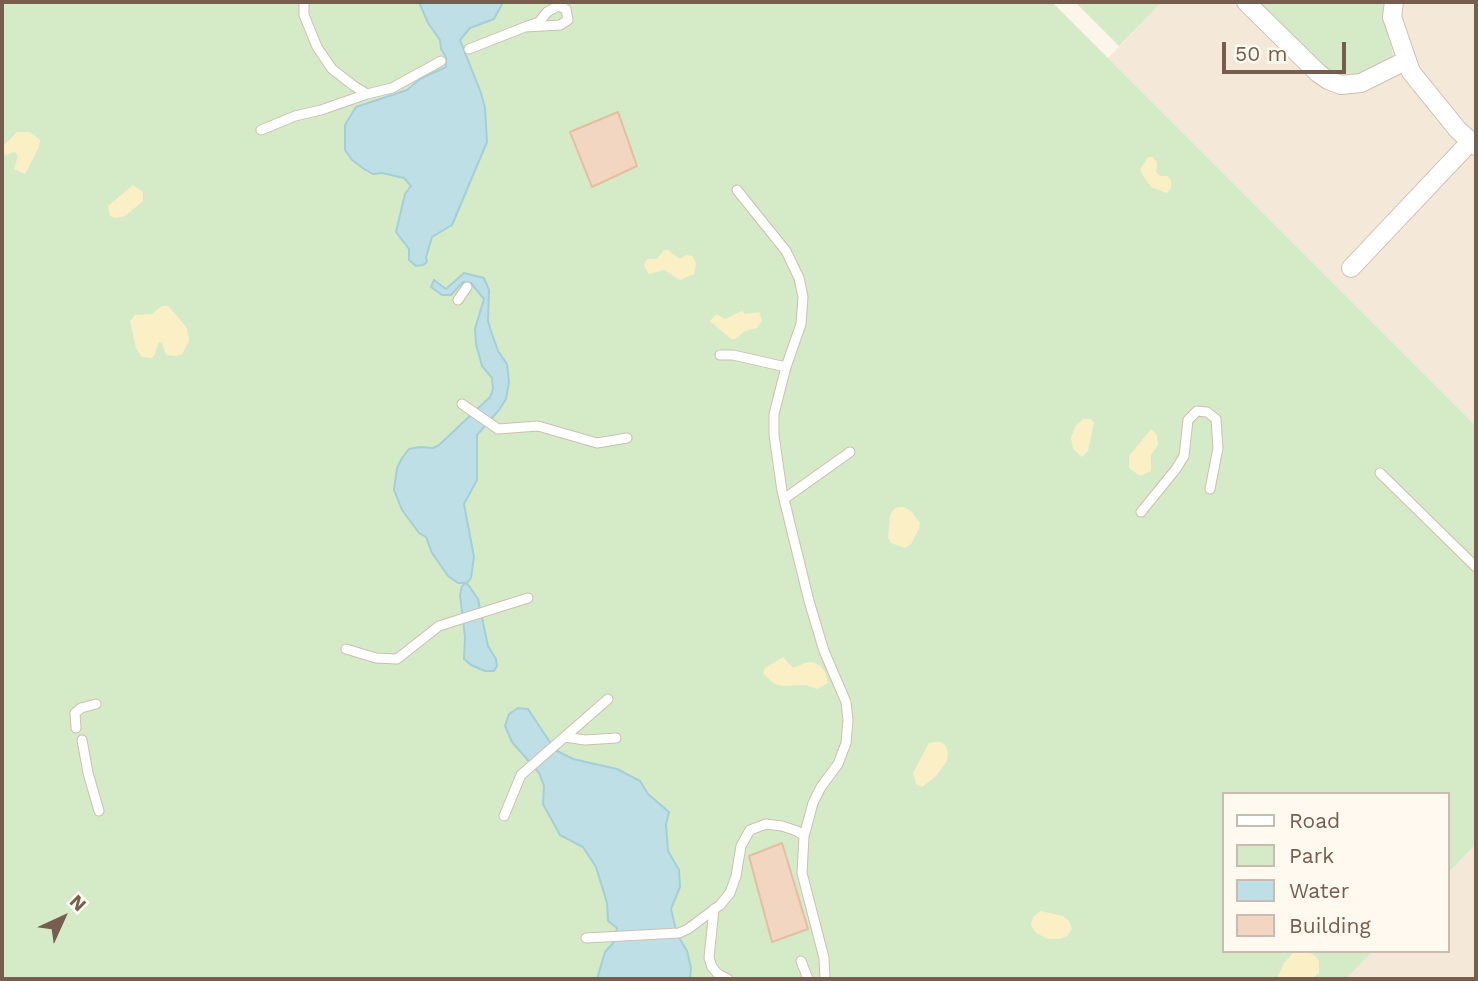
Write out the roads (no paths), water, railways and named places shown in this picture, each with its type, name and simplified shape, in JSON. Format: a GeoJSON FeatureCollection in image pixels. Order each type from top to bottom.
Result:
{"type":"FeatureCollection","features":[{"type":"Feature","properties":{"kind":"street"},"geometry":{"type":"LineString","coordinates":[[1246,2],[1318,73],[1341,85],[1361,83],[1407,60]]}},
{"type":"Feature","properties":{"kind":"street"},"geometry":{"type":"LineString","coordinates":[[1350,268],[1474,143],[1458,130],[1411,72],[1392,17],[1394,2]]}},
{"type":"Feature","properties":{"kind":"lane"},"geometry":{"type":"LineString","coordinates":[[304,2],[304,15],[332,69],[367,93]]}},
{"type":"Feature","properties":{"kind":"lane"},"geometry":{"type":"LineString","coordinates":[[469,49],[525,27]]}},
{"type":"Feature","properties":{"kind":"lane"},"geometry":{"type":"LineString","coordinates":[[261,130],[295,116],[367,93],[392,88],[441,61]]}},
{"type":"Feature","properties":{"kind":"lane"},"geometry":{"type":"LineString","coordinates":[[737,190],[786,251],[800,278],[803,297],[801,324],[774,414],[777,460],[784,499],[809,601],[824,651],[846,702],[848,720],[846,743],[838,764],[813,803],[804,836],[802,873],[824,958],[825,979]]}},
{"type":"Feature","properties":{"kind":"lane"},"geometry":{"type":"LineString","coordinates":[[458,300],[467,287]]}},
{"type":"Feature","properties":{"kind":"lane"},"geometry":{"type":"LineString","coordinates":[[720,355],[733,355],[786,367]]}},
{"type":"Feature","properties":{"kind":"lane"},"geometry":{"type":"LineString","coordinates":[[462,404],[498,429],[538,426],[597,443],[627,438]]}},
{"type":"Feature","properties":{"kind":"lane"},"geometry":{"type":"LineString","coordinates":[[1141,512],[1184,456],[1188,420],[1197,411],[1207,412],[1216,419],[1218,448],[1210,489]]}},
{"type":"Feature","properties":{"kind":"lane"},"geometry":{"type":"LineString","coordinates":[[784,499],[850,452]]}},
{"type":"Feature","properties":{"kind":"lane"},"geometry":{"type":"LineString","coordinates":[[1380,473],[1476,567]]}},
{"type":"Feature","properties":{"kind":"lane"},"geometry":{"type":"LineString","coordinates":[[346,649],[376,658],[397,659],[439,626],[528,598]]}},
{"type":"Feature","properties":{"kind":"lane"},"geometry":{"type":"LineString","coordinates":[[504,816],[521,775],[608,699]]}},
{"type":"Feature","properties":{"kind":"lane"},"geometry":{"type":"LineString","coordinates":[[76,728],[75,713],[96,704]]}},
{"type":"Feature","properties":{"kind":"lane"},"geometry":{"type":"LineString","coordinates":[[565,737],[585,740],[616,738]]}},
{"type":"Feature","properties":{"kind":"lane"},"geometry":{"type":"LineString","coordinates":[[82,740],[99,811]]}},
{"type":"Feature","properties":{"kind":"lane"},"geometry":{"type":"LineString","coordinates":[[586,938],[679,933],[688,929],[730,893],[741,846],[750,830],[766,824],[782,825],[804,836]]}},
{"type":"Feature","properties":{"kind":"lane"},"geometry":{"type":"LineString","coordinates":[[714,909],[709,958],[718,974],[728,979]]}},
{"type":"Feature","properties":{"kind":"lane"},"geometry":{"type":"LineString","coordinates":[[801,961],[808,979]]}},
{"type":"Feature","properties":{"kind":"water"},"geometry":{"type":"Polygon","coordinates":[[[419,2],[502,4],[494,19],[470,28],[460,40],[485,108],[487,142],[452,225],[432,237],[427,262],[416,266],[409,260],[409,249],[396,232],[405,194],[411,186],[404,178],[382,173],[373,174],[352,160],[345,150],[345,125],[356,107],[407,90],[420,79],[446,67],[446,57],[440,40],[428,23],[419,2]]]}},
{"type":"Feature","properties":{"kind":"water"},"geometry":{"type":"Polygon","coordinates":[[[464,273],[484,278],[489,290],[488,321],[498,351],[507,364],[509,382],[506,399],[477,435],[477,480],[464,504],[474,557],[471,578],[467,583],[478,599],[488,646],[496,659],[497,666],[494,671],[485,671],[464,659],[465,637],[460,595],[462,586],[466,583],[458,583],[448,576],[432,553],[426,537],[419,533],[402,510],[394,490],[397,468],[409,449],[433,448],[439,445],[490,397],[493,389],[492,378],[482,366],[476,344],[475,329],[484,299],[471,283],[463,282],[451,295],[442,295],[431,287],[434,280],[446,289],[464,273]]]}},
{"type":"Feature","properties":{"kind":"water"},"geometry":{"type":"Polygon","coordinates":[[[518,708],[528,709],[555,750],[573,759],[617,769],[640,781],[648,794],[669,812],[666,824],[668,851],[679,870],[680,887],[671,909],[677,934],[687,951],[691,968],[690,979],[597,979],[605,952],[614,942],[617,928],[608,921],[607,903],[596,867],[583,847],[560,835],[543,804],[544,786],[539,773],[512,742],[505,726],[509,714],[518,708]]]}}]}
